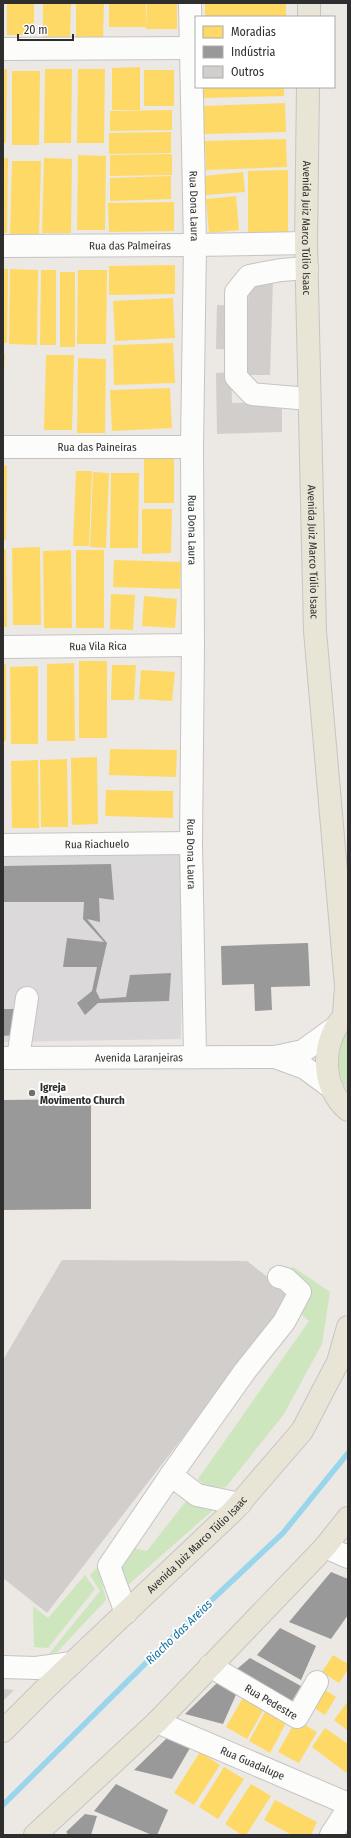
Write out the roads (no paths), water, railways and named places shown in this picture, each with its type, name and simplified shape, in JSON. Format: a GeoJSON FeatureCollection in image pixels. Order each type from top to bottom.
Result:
{"type":"FeatureCollection","features":[{"type":"Feature","properties":{"kind":"main road"},"geometry":{"type":"LineString","coordinates":[[308,16],[309,3]]}},
{"type":"Feature","properties":{"kind":"main road","name":"Avenida Juiz Marco Túlio Isaac"},"geometry":{"type":"LineString","coordinates":[[308,88],[306,243],[315,631],[346,986],[343,1018],[328,1047],[327,1068],[332,1088],[346,1111]]}},
{"type":"Feature","properties":{"kind":"main road","name":"Avenida Juiz Marco Túlio Isaac"},"geometry":{"type":"LineString","coordinates":[[3,1731],[72,1663],[240,1504],[302,1431],[338,1362],[348,1327]]}},
{"type":"Feature","properties":{"kind":"main road"},"geometry":{"type":"LineString","coordinates":[[35,1835],[157,1722],[325,1546],[348,1518]]}},
{"type":"Feature","properties":{"kind":"street","name":"Rua Dona Laura"},"geometry":{"type":"LineString","coordinates":[[190,3],[195,245],[192,447],[193,645],[191,844],[195,1057]]}},
{"type":"Feature","properties":{"kind":"street"},"geometry":{"type":"LineString","coordinates":[[3,49],[190,48]]}},
{"type":"Feature","properties":{"kind":"street","name":"Rua das Palmeiras"},"geometry":{"type":"LineString","coordinates":[[3,246],[306,243]]}},
{"type":"Feature","properties":{"kind":"street"},"geometry":{"type":"LineString","coordinates":[[307,268],[281,270],[249,276],[236,292],[236,377],[252,394],[309,398]]}},
{"type":"Feature","properties":{"kind":"street","name":"Rua das Paineiras"},"geometry":{"type":"LineString","coordinates":[[3,447],[192,447]]}},
{"type":"Feature","properties":{"kind":"street","name":"Rua Vila Rica"},"geometry":{"type":"LineString","coordinates":[[3,647],[193,645]]}},
{"type":"Feature","properties":{"kind":"street","name":"Rua Riachuelo"},"geometry":{"type":"LineString","coordinates":[[3,845],[191,844]]}},
{"type":"Feature","properties":{"kind":"street"},"geometry":{"type":"LineString","coordinates":[[11,1058],[27,998]]}},
{"type":"Feature","properties":{"kind":"street","name":"Avenida Laranjeiras"},"geometry":{"type":"LineString","coordinates":[[11,1058],[276,1057],[304,1052],[343,1018]]}},
{"type":"Feature","properties":{"kind":"street","name":"Avenida Laranjeiras"},"geometry":{"type":"LineString","coordinates":[[276,1057],[305,1068],[332,1088]]}},
{"type":"Feature","properties":{"kind":"street"},"geometry":{"type":"LineString","coordinates":[[126,1612],[109,1566],[171,1475],[245,1371],[284,1322],[300,1292],[286,1279],[279,1277]]}},
{"type":"Feature","properties":{"kind":"street"},"geometry":{"type":"LineString","coordinates":[[171,1475],[197,1496],[240,1504]]}},
{"type":"Feature","properties":{"kind":"street"},"geometry":{"type":"LineString","coordinates":[[325,1546],[348,1557]]}},
{"type":"Feature","properties":{"kind":"street"},"geometry":{"type":"LineString","coordinates":[[3,1667],[36,1668],[72,1663]]}},
{"type":"Feature","properties":{"kind":"street","name":"Rua Pedestre"},"geometry":{"type":"LineString","coordinates":[[210,1666],[296,1717],[318,1682]]}},
{"type":"Feature","properties":{"kind":"street"},"geometry":{"type":"LineString","coordinates":[[36,1668],[46,1688]]}},
{"type":"Feature","properties":{"kind":"street","name":"Rua Guadalupe"},"geometry":{"type":"LineString","coordinates":[[157,1722],[348,1804]]}},
{"type":"Feature","properties":{"kind":"street"},"geometry":{"type":"LineString","coordinates":[[331,1835],[348,1809]]}},
{"type":"Feature","properties":{"kind":"waterway","name":"Riacho das Areias"},"geometry":{"type":"LineString","coordinates":[[3,1805],[165,1644],[283,1533],[348,1453]]}},
{"type":"Feature","properties":{"kind":"place","name":"Igreja Movimento Church"},"geometry":{"type":"Point","coordinates":[32,1093]}}]}
